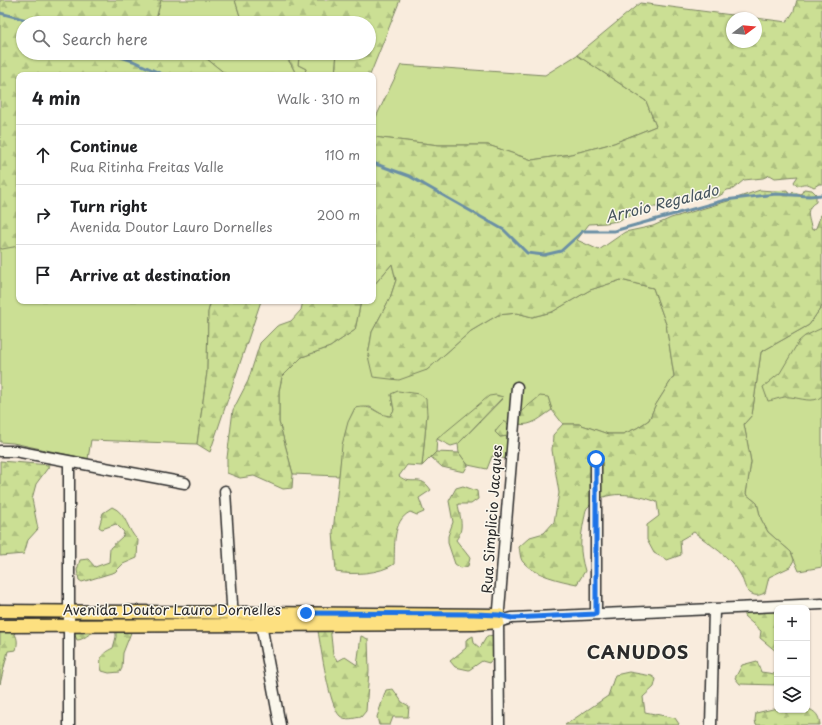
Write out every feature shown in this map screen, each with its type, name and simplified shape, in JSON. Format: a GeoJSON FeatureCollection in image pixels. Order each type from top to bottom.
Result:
{"type":"FeatureCollection","features":[{"type":"Feature","properties":{"kind":"main road","name":"Avenida Doutor Lauro Dornelles"},"geometry":{"type":"LineString","coordinates":[[0,611],[70,612],[233,619]]}},
{"type":"Feature","properties":{"kind":"main road","name":"Avenida Doutor Lauro Dornelles"},"geometry":{"type":"LineString","coordinates":[[0,626],[260,618],[499,618]]}},
{"type":"Feature","properties":{"kind":"street","name":"Rua Simplicio Jacques"},"geometry":{"type":"LineString","coordinates":[[499,725],[499,618],[517,387]]}},
{"type":"Feature","properties":{"kind":"street"},"geometry":{"type":"LineString","coordinates":[[0,451],[15,451],[185,483]]}},
{"type":"Feature","properties":{"kind":"street"},"geometry":{"type":"LineString","coordinates":[[596,459],[596,614]]}},
{"type":"Feature","properties":{"kind":"street"},"geometry":{"type":"LineString","coordinates":[[69,461],[69,725]]}},
{"type":"Feature","properties":{"kind":"street"},"geometry":{"type":"LineString","coordinates":[[225,491],[233,619]]}},
{"type":"Feature","properties":{"kind":"street","name":"Avenida Doutor Lauro Dornelles"},"geometry":{"type":"LineString","coordinates":[[499,618],[714,610],[822,604]]}},
{"type":"Feature","properties":{"kind":"street"},"geometry":{"type":"LineString","coordinates":[[711,725],[714,610]]}},
{"type":"Feature","properties":{"kind":"street"},"geometry":{"type":"LineString","coordinates":[[260,618],[280,725]]}},
{"type":"Feature","properties":{"kind":"green space"},"geometry":{"type":"Polygon","coordinates":[[[0,0],[161,0],[157,16],[16,16],[16,60],[208,60],[223,72],[16,72],[16,247],[0,248],[0,0]]]}},
{"type":"Feature","properties":{"kind":"green space"},"geometry":{"type":"Polygon","coordinates":[[[161,0],[235,0],[240,16],[157,16],[161,0]]]}},
{"type":"Feature","properties":{"kind":"green space"},"geometry":{"type":"Polygon","coordinates":[[[235,0],[400,0],[376,60],[376,16],[240,16],[235,0]]]}},
{"type":"Feature","properties":{"kind":"green space"},"geometry":{"type":"Polygon","coordinates":[[[797,0],[822,0],[822,184],[814,187],[806,184],[797,186],[794,182],[798,176],[775,178],[770,175],[763,178],[744,180],[733,189],[727,190],[714,198],[689,196],[684,198],[679,203],[661,207],[653,207],[617,221],[589,224],[577,240],[599,250],[625,232],[653,226],[671,218],[760,190],[787,190],[790,196],[793,192],[801,194],[804,189],[812,190],[816,194],[816,202],[810,208],[808,214],[812,230],[816,228],[822,212],[822,306],[809,325],[761,352],[752,415],[744,424],[751,462],[746,494],[757,503],[761,519],[768,532],[791,552],[794,560],[790,567],[769,577],[765,593],[754,595],[746,589],[740,574],[731,562],[694,532],[680,540],[681,555],[667,560],[654,553],[647,540],[647,525],[659,516],[657,502],[640,497],[620,494],[602,498],[594,502],[586,509],[581,546],[585,571],[577,584],[541,574],[528,567],[522,561],[519,547],[530,537],[544,533],[554,522],[559,493],[552,450],[553,435],[563,424],[579,424],[608,434],[623,434],[637,428],[649,420],[655,406],[674,376],[666,324],[653,288],[621,280],[590,290],[552,312],[532,317],[517,313],[498,315],[471,331],[427,370],[399,380],[373,377],[368,356],[372,332],[390,298],[396,280],[392,264],[376,283],[376,137],[439,145],[488,145],[532,160],[571,154],[614,143],[656,126],[646,101],[577,55],[640,3],[726,14],[726,48],[762,48],[762,19],[787,22],[794,11],[797,0]]]}},
{"type":"Feature","properties":{"kind":"green space"},"geometry":{"type":"Polygon","coordinates":[[[577,55],[646,101],[656,126],[614,143],[571,154],[532,160],[488,145],[439,145],[376,137],[376,117],[401,65],[545,75],[577,55]]]}},
{"type":"Feature","properties":{"kind":"green space"},"geometry":{"type":"Polygon","coordinates":[[[208,60],[287,60],[295,72],[223,72],[208,60]]]}},
{"type":"Feature","properties":{"kind":"green space"},"geometry":{"type":"Polygon","coordinates":[[[289,60],[299,60],[298,65],[306,69],[305,72],[295,72],[289,60]]]}},
{"type":"Feature","properties":{"kind":"green space"},"geometry":{"type":"Polygon","coordinates":[[[299,60],[336,60],[335,72],[305,72],[306,69],[298,65],[299,60]]]}},
{"type":"Feature","properties":{"kind":"green space"},"geometry":{"type":"Polygon","coordinates":[[[336,60],[376,60],[371,72],[335,72],[336,60]]]}},
{"type":"Feature","properties":{"kind":"green space"},"geometry":{"type":"Polygon","coordinates":[[[16,246],[16,304],[210,304],[208,313],[207,372],[197,444],[91,440],[88,459],[13,443],[0,442],[0,248],[16,246]]]}},
{"type":"Feature","properties":{"kind":"green space"},"geometry":{"type":"Polygon","coordinates":[[[392,264],[396,280],[390,298],[372,332],[368,356],[427,370],[471,331],[498,315],[517,313],[532,317],[552,312],[590,290],[621,280],[653,288],[666,324],[674,376],[655,406],[649,420],[637,428],[623,434],[608,434],[579,424],[563,424],[552,410],[548,397],[518,424],[495,431],[500,437],[508,436],[507,459],[492,456],[487,469],[468,465],[459,453],[458,444],[503,398],[437,439],[436,452],[422,466],[427,414],[391,395],[394,410],[390,417],[383,415],[370,407],[355,408],[345,433],[339,476],[293,474],[279,422],[279,391],[282,377],[302,357],[330,347],[355,330],[360,304],[376,304],[376,283],[392,264]]]}},
{"type":"Feature","properties":{"kind":"green space"},"geometry":{"type":"Polygon","coordinates":[[[210,304],[260,304],[210,452],[197,444],[207,372],[208,312],[210,304]]]}},
{"type":"Feature","properties":{"kind":"green space"},"geometry":{"type":"Polygon","coordinates":[[[302,304],[360,304],[355,330],[330,347],[302,357],[282,377],[279,391],[279,422],[293,474],[292,488],[283,489],[254,476],[240,478],[227,473],[227,458],[233,410],[248,381],[260,343],[277,326],[291,321],[301,310],[302,304]]]}},
{"type":"Feature","properties":{"kind":"green space"},"geometry":{"type":"Polygon","coordinates":[[[822,306],[822,567],[799,571],[791,552],[768,532],[761,519],[757,503],[746,494],[751,462],[744,424],[752,415],[761,352],[809,325],[822,306]]]}},
{"type":"Feature","properties":{"kind":"green space"},"geometry":{"type":"Polygon","coordinates":[[[822,328],[822,396],[815,400],[787,397],[768,401],[763,387],[780,373],[799,341],[805,336],[822,328]]]}},
{"type":"Feature","properties":{"kind":"green space"},"geometry":{"type":"Polygon","coordinates":[[[398,391],[420,394],[426,399],[427,414],[422,466],[407,465],[399,476],[408,480],[423,482],[431,490],[419,498],[424,512],[417,515],[410,512],[404,516],[400,522],[397,528],[395,542],[394,564],[374,572],[336,572],[333,532],[342,445],[348,422],[355,408],[362,407],[367,407],[384,415],[390,416],[394,410],[391,394],[398,391]]]}},
{"type":"Feature","properties":{"kind":"green space"},"geometry":{"type":"Polygon","coordinates":[[[496,395],[503,397],[458,444],[451,446],[437,439],[489,396],[496,395]]]}},
{"type":"Feature","properties":{"kind":"green space"},"geometry":{"type":"Polygon","coordinates":[[[540,396],[548,397],[552,410],[532,423],[523,425],[518,424],[523,410],[540,396]]]}},
{"type":"Feature","properties":{"kind":"green space"},"geometry":{"type":"Polygon","coordinates":[[[504,421],[512,427],[508,436],[500,437],[495,432],[504,421]]]}},
{"type":"Feature","properties":{"kind":"green space"},"geometry":{"type":"Polygon","coordinates":[[[436,452],[459,453],[468,465],[464,472],[442,467],[431,457],[436,452]]]}},
{"type":"Feature","properties":{"kind":"green space"},"geometry":{"type":"Polygon","coordinates":[[[0,461],[50,465],[36,484],[32,499],[38,529],[28,540],[24,554],[0,556],[0,461]]]}},
{"type":"Feature","properties":{"kind":"green space"},"geometry":{"type":"Polygon","coordinates":[[[463,486],[477,491],[478,499],[471,504],[458,504],[461,527],[459,536],[456,540],[470,558],[468,566],[461,568],[455,564],[448,543],[448,536],[453,522],[449,501],[456,488],[463,486]]]}},
{"type":"Feature","properties":{"kind":"green space"},"geometry":{"type":"Polygon","coordinates":[[[112,507],[121,513],[131,532],[138,540],[137,558],[123,564],[115,572],[82,582],[79,580],[77,570],[80,560],[88,559],[95,567],[109,562],[110,548],[123,536],[124,532],[116,524],[102,529],[99,527],[103,513],[112,507]]]}},
{"type":"Feature","properties":{"kind":"green space"},"geometry":{"type":"Polygon","coordinates":[[[744,608],[774,611],[774,650],[760,638],[761,631],[744,616],[744,608]]]}},
{"type":"Feature","properties":{"kind":"green space"},"geometry":{"type":"Polygon","coordinates":[[[318,624],[330,626],[333,655],[338,661],[345,657],[357,665],[361,636],[368,639],[369,671],[366,711],[361,717],[350,719],[342,718],[336,710],[332,701],[326,676],[318,624]]]}},
{"type":"Feature","properties":{"kind":"green space"},"geometry":{"type":"Polygon","coordinates":[[[77,626],[132,630],[123,653],[122,668],[120,672],[109,673],[102,671],[101,663],[105,652],[113,648],[116,633],[101,630],[77,640],[74,633],[77,626]]]}},
{"type":"Feature","properties":{"kind":"green space"},"geometry":{"type":"Polygon","coordinates":[[[0,630],[12,630],[17,642],[16,650],[8,651],[0,684],[0,630]]]}},
{"type":"Feature","properties":{"kind":"green space"},"geometry":{"type":"Polygon","coordinates":[[[495,635],[494,657],[489,663],[482,661],[469,670],[455,667],[450,661],[466,648],[466,640],[473,636],[474,643],[480,648],[487,636],[495,635]]]}},
{"type":"Feature","properties":{"kind":"green space"},"geometry":{"type":"Polygon","coordinates":[[[757,661],[761,672],[774,674],[774,685],[740,684],[735,678],[742,665],[757,661]]]}},
{"type":"Feature","properties":{"kind":"green space"},"geometry":{"type":"Polygon","coordinates":[[[629,672],[652,676],[656,679],[654,687],[643,697],[645,712],[675,718],[679,724],[678,725],[565,725],[608,696],[615,675],[629,672]]]}},
{"type":"Feature","properties":{"kind":"green space"},"geometry":{"type":"Polygon","coordinates":[[[393,689],[402,702],[409,706],[408,717],[393,717],[390,725],[379,725],[377,717],[386,690],[393,689]]]}},
{"type":"Feature","properties":{"kind":"green space"},"geometry":{"type":"Polygon","coordinates":[[[774,709],[774,713],[810,713],[810,710],[816,714],[820,725],[756,725],[756,713],[774,709]]]}},
{"type":"Feature","properties":{"kind":"waterway","name":"Arroio Regalado"},"geometry":{"type":"LineString","coordinates":[[0,13],[16,17]]}},
{"type":"Feature","properties":{"kind":"waterway","name":"Arroio Regalado"},"geometry":{"type":"LineString","coordinates":[[130,60],[157,72]]}},
{"type":"Feature","properties":{"kind":"waterway","name":"Arroio Regalado"},"geometry":{"type":"LineString","coordinates":[[376,164],[409,176],[504,230],[527,253],[544,255],[561,251],[583,231],[614,231],[725,200],[776,194],[809,196],[822,195]]}},
{"type":"Feature","properties":{"kind":"district","name":"CANUDOS"},"geometry":{"type":"Point","coordinates":[638,653]}},
{"type":"Feature","properties":{"kind":"route"},"geometry":{"type":"LineString","coordinates":[[306,613],[474,614],[499,615],[512,618],[596,614],[596,459]]}}]}
